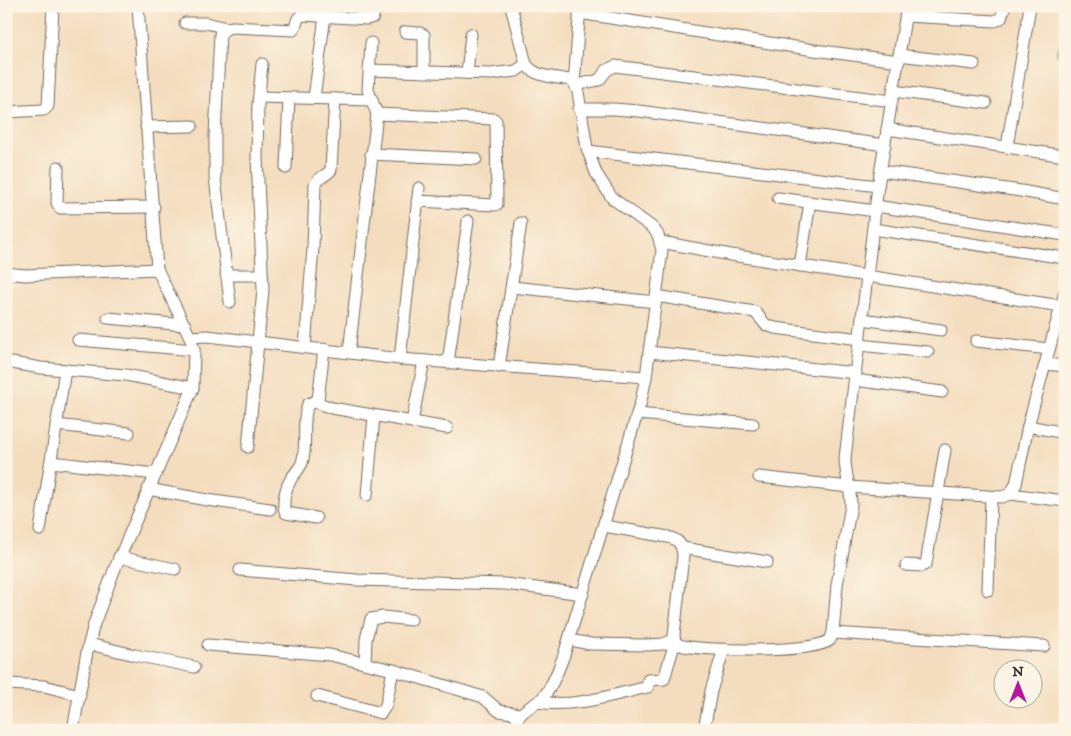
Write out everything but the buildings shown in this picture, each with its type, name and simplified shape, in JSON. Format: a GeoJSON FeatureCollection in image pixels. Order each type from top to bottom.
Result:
{"type":"FeatureCollection","features":[{"type":"Feature","properties":{"kind":"street"},"geometry":{"type":"LineString","coordinates":[[6,112],[44,110],[48,106],[53,6]]}},
{"type":"Feature","properties":{"kind":"street"},"geometry":{"type":"LineString","coordinates":[[73,730],[94,624],[119,557],[193,388],[194,350],[185,325],[157,269],[138,6]]}},
{"type":"Feature","properties":{"kind":"street"},"geometry":{"type":"LineString","coordinates":[[185,23],[206,23],[227,28],[290,30],[294,28],[299,11],[325,16],[367,19],[372,17],[375,6]]}},
{"type":"Feature","properties":{"kind":"street"},"geometry":{"type":"LineString","coordinates":[[511,6],[526,64],[529,69],[535,73],[575,84],[599,80],[607,70],[615,66],[892,96],[986,103]]}},
{"type":"Feature","properties":{"kind":"street"},"geometry":{"type":"LineString","coordinates":[[569,640],[591,644],[663,644],[674,641],[684,646],[724,649],[799,648],[827,643],[830,640],[852,504],[845,470],[845,458],[875,209],[906,11],[995,21],[1001,18],[1005,6]]}},
{"type":"Feature","properties":{"kind":"street"},"geometry":{"type":"LineString","coordinates":[[1007,147],[1030,6]]}},
{"type":"Feature","properties":{"kind":"street"},"geometry":{"type":"LineString","coordinates":[[515,730],[520,714],[538,702],[553,682],[569,640],[637,414],[646,377],[662,260],[661,242],[653,228],[612,198],[596,173],[588,151],[575,84],[579,10],[814,50],[974,64]]}},
{"type":"Feature","properties":{"kind":"street"},"geometry":{"type":"LineString","coordinates":[[314,98],[325,16]]}},
{"type":"Feature","properties":{"kind":"street"},"geometry":{"type":"LineString","coordinates":[[227,28],[220,34],[214,161],[216,192],[230,302]]}},
{"type":"Feature","properties":{"kind":"street"},"geometry":{"type":"LineString","coordinates":[[405,32],[420,33],[424,36],[424,72]]}},
{"type":"Feature","properties":{"kind":"street"},"geometry":{"type":"LineString","coordinates":[[467,73],[471,34]]}},
{"type":"Feature","properties":{"kind":"street"},"geometry":{"type":"LineString","coordinates":[[349,352],[377,114],[368,94],[371,43]]}},
{"type":"Feature","properties":{"kind":"street"},"geometry":{"type":"LineString","coordinates":[[248,447],[263,290],[257,158],[262,64]]}},
{"type":"Feature","properties":{"kind":"street"},"geometry":{"type":"LineString","coordinates":[[369,70],[509,73],[516,71],[526,64]]}},
{"type":"Feature","properties":{"kind":"street"},"geometry":{"type":"LineString","coordinates":[[259,97],[372,100]]}},
{"type":"Feature","properties":{"kind":"street"},"geometry":{"type":"LineString","coordinates":[[286,168],[289,98]]}},
{"type":"Feature","properties":{"kind":"street"},"geometry":{"type":"LineString","coordinates":[[304,347],[313,248],[315,184],[318,179],[331,170],[335,99]]}},
{"type":"Feature","properties":{"kind":"street"},"geometry":{"type":"LineString","coordinates":[[579,109],[639,111],[885,145]]}},
{"type":"Feature","properties":{"kind":"street"},"geometry":{"type":"LineString","coordinates":[[377,114],[496,120],[497,204],[417,201]]}},
{"type":"Feature","properties":{"kind":"street"},"geometry":{"type":"LineString","coordinates":[[146,126],[192,126]]}},
{"type":"Feature","properties":{"kind":"street"},"geometry":{"type":"LineString","coordinates":[[887,129],[1065,156]]}},
{"type":"Feature","properties":{"kind":"street"},"geometry":{"type":"LineString","coordinates":[[588,151],[878,186]]}},
{"type":"Feature","properties":{"kind":"street"},"geometry":{"type":"LineString","coordinates":[[371,154],[476,158]]}},
{"type":"Feature","properties":{"kind":"street"},"geometry":{"type":"LineString","coordinates":[[58,167],[57,203],[60,208],[154,208]]}},
{"type":"Feature","properties":{"kind":"street"},"geometry":{"type":"LineString","coordinates":[[880,172],[1021,191],[1065,199]]}},
{"type":"Feature","properties":{"kind":"street"},"geometry":{"type":"LineString","coordinates":[[400,359],[419,188]]}},
{"type":"Feature","properties":{"kind":"street"},"geometry":{"type":"LineString","coordinates":[[778,198],[1065,235]]}},
{"type":"Feature","properties":{"kind":"street"},"geometry":{"type":"LineString","coordinates":[[800,266],[810,202]]}},
{"type":"Feature","properties":{"kind":"street"},"geometry":{"type":"LineString","coordinates":[[448,363],[468,221]]}},
{"type":"Feature","properties":{"kind":"street"},"geometry":{"type":"LineString","coordinates":[[498,367],[521,223]]}},
{"type":"Feature","properties":{"kind":"street"},"geometry":{"type":"LineString","coordinates":[[873,229],[1065,258]]}},
{"type":"Feature","properties":{"kind":"street"},"geometry":{"type":"LineString","coordinates":[[661,242],[800,266],[1061,306]]}},
{"type":"Feature","properties":{"kind":"street"},"geometry":{"type":"LineString","coordinates":[[6,273],[25,275],[157,269]]}},
{"type":"Feature","properties":{"kind":"street"},"geometry":{"type":"LineString","coordinates":[[226,275],[262,275]]}},
{"type":"Feature","properties":{"kind":"street"},"geometry":{"type":"LineString","coordinates":[[512,287],[656,299],[755,312],[766,325],[775,328],[928,352]]}},
{"type":"Feature","properties":{"kind":"street"},"geometry":{"type":"LineString","coordinates":[[1010,494],[1016,484],[1028,426],[1049,349],[1061,320],[1061,306],[1065,292]]}},
{"type":"Feature","properties":{"kind":"street"},"geometry":{"type":"LineString","coordinates":[[108,318],[185,325]]}},
{"type":"Feature","properties":{"kind":"street"},"geometry":{"type":"LineString","coordinates":[[862,320],[941,330]]}},
{"type":"Feature","properties":{"kind":"street"},"geometry":{"type":"LineString","coordinates":[[190,337],[207,336],[400,359],[646,377]]}},
{"type":"Feature","properties":{"kind":"street"},"geometry":{"type":"LineString","coordinates":[[78,340],[194,350]]}},
{"type":"Feature","properties":{"kind":"street"},"geometry":{"type":"LineString","coordinates":[[976,341],[1049,349]]}},
{"type":"Feature","properties":{"kind":"street"},"geometry":{"type":"LineString","coordinates":[[316,518],[286,513],[283,507],[289,481],[302,463],[306,409],[308,404],[318,400],[324,349]]}},
{"type":"Feature","properties":{"kind":"street"},"geometry":{"type":"LineString","coordinates":[[649,352],[855,377],[942,392]]}},
{"type":"Feature","properties":{"kind":"street"},"geometry":{"type":"LineString","coordinates":[[412,422],[424,361]]}},
{"type":"Feature","properties":{"kind":"street"},"geometry":{"type":"LineString","coordinates":[[6,362],[65,370],[126,375],[193,388]]}},
{"type":"Feature","properties":{"kind":"street"},"geometry":{"type":"LineString","coordinates":[[1045,364],[1065,366]]}},
{"type":"Feature","properties":{"kind":"street"},"geometry":{"type":"LineString","coordinates":[[40,530],[65,370]]}},
{"type":"Feature","properties":{"kind":"street"},"geometry":{"type":"LineString","coordinates":[[315,402],[332,408],[447,428]]}},
{"type":"Feature","properties":{"kind":"street"},"geometry":{"type":"LineString","coordinates":[[637,414],[753,424]]}},
{"type":"Feature","properties":{"kind":"street"},"geometry":{"type":"LineString","coordinates":[[367,495],[374,416]]}},
{"type":"Feature","properties":{"kind":"street"},"geometry":{"type":"LineString","coordinates":[[56,426],[128,433]]}},
{"type":"Feature","properties":{"kind":"street"},"geometry":{"type":"LineString","coordinates":[[1028,426],[1065,433]]}},
{"type":"Feature","properties":{"kind":"street"},"geometry":{"type":"LineString","coordinates":[[906,565],[922,566],[926,564],[945,450]]}},
{"type":"Feature","properties":{"kind":"street"},"geometry":{"type":"LineString","coordinates":[[50,462],[154,474]]}},
{"type":"Feature","properties":{"kind":"street"},"geometry":{"type":"LineString","coordinates":[[759,478],[849,487],[991,497],[1002,497],[1010,494],[1065,501]]}},
{"type":"Feature","properties":{"kind":"street"},"geometry":{"type":"LineString","coordinates":[[148,489],[270,509]]}},
{"type":"Feature","properties":{"kind":"street"},"geometry":{"type":"LineString","coordinates":[[988,590],[991,497]]}},
{"type":"Feature","properties":{"kind":"street"},"geometry":{"type":"LineString","coordinates":[[538,702],[549,704],[572,703],[648,687],[648,680],[664,679],[674,641],[682,548],[677,540],[668,537],[604,526]]}},
{"type":"Feature","properties":{"kind":"street"},"geometry":{"type":"LineString","coordinates":[[682,548],[767,562]]}},
{"type":"Feature","properties":{"kind":"street"},"geometry":{"type":"LineString","coordinates":[[119,557],[175,569]]}},
{"type":"Feature","properties":{"kind":"street"},"geometry":{"type":"LineString","coordinates":[[240,570],[357,580],[505,584],[583,594]]}},
{"type":"Feature","properties":{"kind":"street"},"geometry":{"type":"LineString","coordinates":[[365,663],[366,639],[373,617],[411,620]]}},
{"type":"Feature","properties":{"kind":"street"},"geometry":{"type":"LineString","coordinates":[[832,633],[1044,646]]}},
{"type":"Feature","properties":{"kind":"street"},"geometry":{"type":"LineString","coordinates":[[89,644],[135,656],[194,667]]}},
{"type":"Feature","properties":{"kind":"street"},"geometry":{"type":"LineString","coordinates":[[208,644],[309,652],[365,663],[483,697],[499,711],[520,714]]}},
{"type":"Feature","properties":{"kind":"street"},"geometry":{"type":"LineString","coordinates":[[704,730],[711,691],[724,649]]}},
{"type":"Feature","properties":{"kind":"street"},"geometry":{"type":"LineString","coordinates":[[317,696],[381,712],[386,705],[393,670]]}},
{"type":"Feature","properties":{"kind":"street"},"geometry":{"type":"LineString","coordinates":[[6,686],[44,686],[80,695]]}}]}
